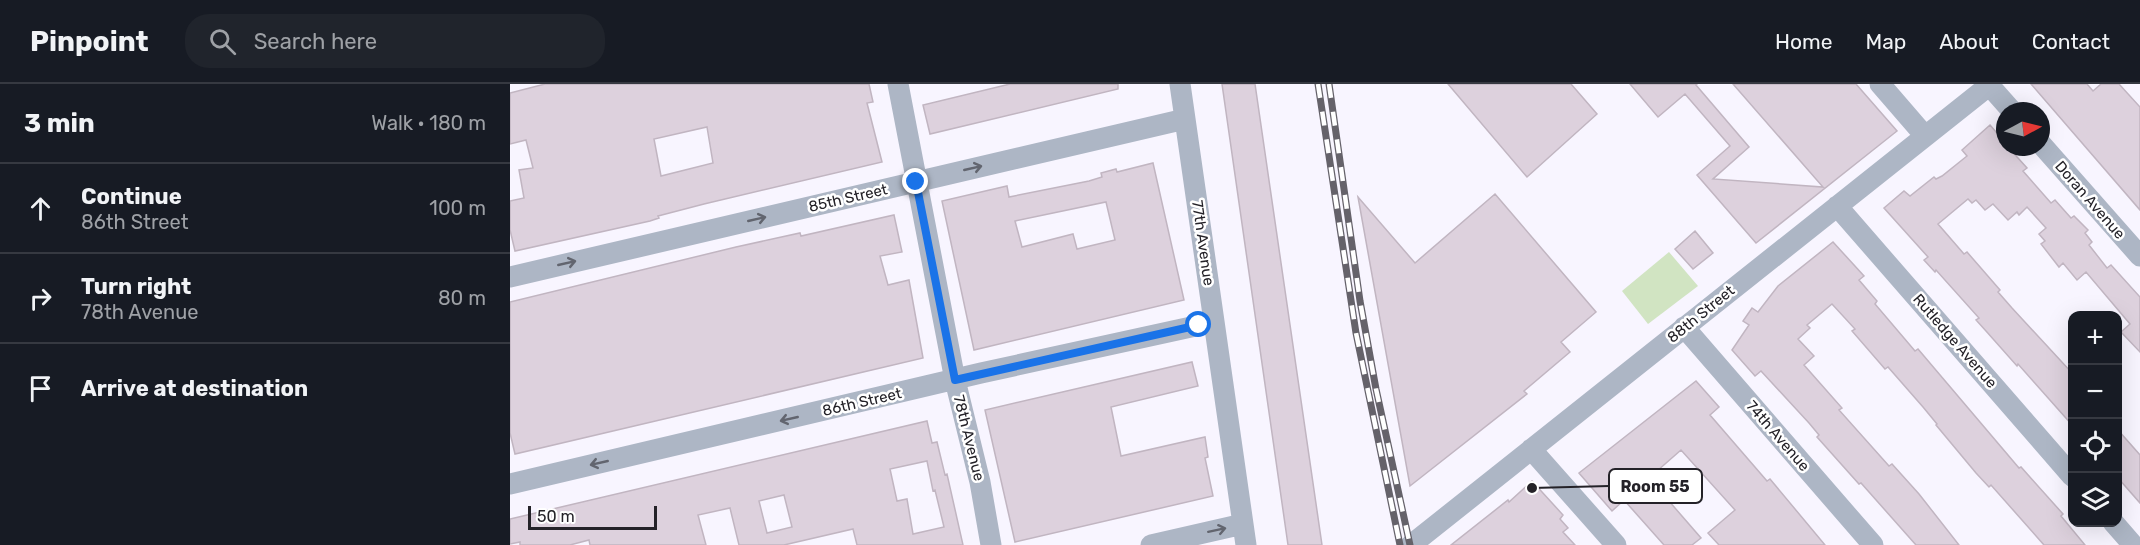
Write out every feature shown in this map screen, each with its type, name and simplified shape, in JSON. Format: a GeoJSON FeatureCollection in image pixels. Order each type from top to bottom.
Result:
{"type":"FeatureCollection","features":[{"type":"Feature","properties":{"kind":"street","name":"78th Avenue"},"geometry":{"type":"LineString","coordinates":[[898,84],[955,380],[980,482],[991,545]]}},
{"type":"Feature","properties":{"kind":"street","name":"77th Avenue"},"geometry":{"type":"LineString","coordinates":[[1180,84],[1245,535]]}},
{"type":"Feature","properties":{"kind":"street"},"geometry":{"type":"LineString","coordinates":[[1880,84],[1924,136]]}},
{"type":"Feature","properties":{"kind":"street"},"geometry":{"type":"LineString","coordinates":[[1990,85],[2004,102]]}},
{"type":"Feature","properties":{"kind":"street","name":"88th Street"},"geometry":{"type":"LineString","coordinates":[[1411,545],[1437,535],[1531,449],[1990,85]]}},
{"type":"Feature","properties":{"kind":"street","name":"85th Street"},"geometry":{"type":"LineString","coordinates":[[510,277],[1185,119]]}},
{"type":"Feature","properties":{"kind":"street","name":"Doran Avenue"},"geometry":{"type":"LineString","coordinates":[[2050,154],[2140,256]]}},
{"type":"Feature","properties":{"kind":"street","name":"Rutledge Avenue"},"geometry":{"type":"LineString","coordinates":[[1837,206],[2070,473]]}},
{"type":"Feature","properties":{"kind":"street","name":"86th Street"},"geometry":{"type":"LineString","coordinates":[[510,484],[1214,322]]}},
{"type":"Feature","properties":{"kind":"street","name":"74th Avenue"},"geometry":{"type":"LineString","coordinates":[[1684,327],[1873,545]]}},
{"type":"Feature","properties":{"kind":"street"},"geometry":{"type":"LineString","coordinates":[[1531,449],[1616,545]]}},
{"type":"Feature","properties":{"kind":"street"},"geometry":{"type":"LineString","coordinates":[[2117,527],[2133,545]]}},
{"type":"Feature","properties":{"kind":"street"},"geometry":{"type":"LineString","coordinates":[[1151,545],[1245,535]]}},
{"type":"Feature","properties":{"kind":"green space"},"geometry":{"type":"Polygon","coordinates":[[[1669,252],[1698,286],[1648,324],[1622,291],[1669,252]]]}},
{"type":"Feature","properties":{"kind":"building"},"geometry":{"type":"Polygon","coordinates":[[[545,84],[869,84],[873,102],[867,103],[882,162],[704,204],[658,216],[659,218],[650,221],[515,251],[510,230],[510,201],[524,198],[519,170],[533,168],[526,140],[510,144],[510,93],[545,84]],[[707,127],[654,139],[661,176],[713,163],[707,127]]]}},
{"type":"Feature","properties":{"kind":"building"},"geometry":{"type":"Polygon","coordinates":[[[1010,84],[1118,84],[1118,89],[930,134],[923,105],[1010,84]]]}},
{"type":"Feature","properties":{"kind":"building"},"geometry":{"type":"Polygon","coordinates":[[[1222,84],[1255,84],[1322,545],[1288,545],[1222,84]]]}},
{"type":"Feature","properties":{"kind":"building"},"geometry":{"type":"Polygon","coordinates":[[[1448,84],[1571,84],[1597,114],[1527,177],[1448,84]]]}},
{"type":"Feature","properties":{"kind":"building"},"geometry":{"type":"Polygon","coordinates":[[[1630,84],[1697,84],[1749,147],[1713,179],[1823,187],[1733,84],[1856,84],[1897,131],[1756,243],[1697,175],[1730,146],[1685,94],[1658,117],[1630,84]]]}},
{"type":"Feature","properties":{"kind":"building"},"geometry":{"type":"Polygon","coordinates":[[[2031,84],[2087,84],[2093,91],[2101,84],[2119,84],[2140,107],[2140,210],[2050,106],[2050,102],[2047,102],[2031,84]]]}},
{"type":"Feature","properties":{"kind":"building"},"geometry":{"type":"Polygon","coordinates":[[[1990,125],[1996,132],[1996,156],[2016,156],[2027,168],[2023,171],[2051,203],[2055,200],[2071,218],[2074,216],[2088,230],[2085,233],[2092,242],[2089,245],[2107,268],[2111,265],[2140,297],[2140,352],[2122,333],[2130,324],[2122,315],[2122,311],[2119,311],[2086,272],[2077,280],[2063,263],[2059,267],[2041,244],[2045,241],[2039,234],[2046,228],[2027,207],[2019,215],[2017,212],[2008,220],[1993,204],[1985,210],[1976,200],[1972,203],[1968,199],[1938,224],[1964,254],[1967,252],[2000,290],[1998,292],[2068,369],[2068,420],[1976,320],[1979,318],[1936,270],[1935,272],[1924,260],[1928,257],[1884,208],[1904,191],[1910,196],[1934,177],[1936,179],[1942,176],[1967,156],[1962,150],[1990,125]]]}},
{"type":"Feature","properties":{"kind":"building"},"geometry":{"type":"Polygon","coordinates":[[[1153,163],[1184,300],[974,350],[942,201],[1007,186],[1009,197],[1089,181],[1102,177],[1101,173],[1116,169],[1117,172],[1153,163]],[[1106,202],[1015,221],[1022,247],[1073,234],[1077,249],[1115,240],[1106,202]]]}},
{"type":"Feature","properties":{"kind":"building"},"geometry":{"type":"Polygon","coordinates":[[[1495,194],[1596,312],[1561,342],[1570,352],[1524,391],[1527,394],[1410,486],[1358,197],[1415,263],[1495,194]]]}},
{"type":"Feature","properties":{"kind":"building"},"geometry":{"type":"Polygon","coordinates":[[[894,215],[902,252],[880,256],[888,285],[909,280],[923,358],[515,454],[510,433],[510,302],[736,247],[800,233],[801,236],[894,215]]]}},
{"type":"Feature","properties":{"kind":"building"},"geometry":{"type":"Polygon","coordinates":[[[1695,231],[1713,253],[1693,269],[1675,249],[1695,231]]]}},
{"type":"Feature","properties":{"kind":"building"},"geometry":{"type":"Polygon","coordinates":[[[1833,242],[1864,276],[1859,280],[1877,301],[1875,304],[1915,351],[1918,349],[2019,468],[2021,467],[2063,514],[2061,516],[2068,527],[2085,545],[2044,545],[1991,485],[1989,487],[1976,473],[1923,407],[1888,367],[1885,369],[1852,331],[1855,329],[1832,304],[1807,325],[1810,328],[1798,339],[1814,356],[1804,365],[1842,408],[1839,410],[1889,466],[1892,464],[1919,494],[1959,545],[1916,545],[1817,437],[1819,435],[1809,423],[1761,371],[1755,376],[1732,350],[1749,325],[1743,321],[1752,308],[1758,312],[1778,286],[1833,242]]]}},
{"type":"Feature","properties":{"kind":"building"},"geometry":{"type":"Polygon","coordinates":[[[1192,362],[1198,386],[1111,407],[1121,456],[1205,437],[1208,457],[1205,458],[1213,496],[1015,542],[985,410],[1192,362]]]}},
{"type":"Feature","properties":{"kind":"building"},"geometry":{"type":"Polygon","coordinates":[[[1696,381],[1719,407],[1710,415],[1767,481],[1770,479],[1825,545],[1719,545],[1708,533],[1735,510],[1681,450],[1649,478],[1701,538],[1692,545],[1664,545],[1624,500],[1612,511],[1579,473],[1696,381]]]}},
{"type":"Feature","properties":{"kind":"building"},"geometry":{"type":"Polygon","coordinates":[[[927,421],[932,443],[937,442],[945,475],[947,474],[963,545],[857,545],[853,529],[784,545],[739,545],[730,508],[698,515],[706,545],[590,545],[589,540],[570,545],[520,545],[520,542],[510,544],[510,519],[927,421]],[[927,461],[890,469],[897,501],[907,499],[913,534],[944,527],[927,461]],[[784,495],[759,501],[767,533],[792,527],[784,495]]]}},
{"type":"Feature","properties":{"kind":"building"},"geometry":{"type":"Polygon","coordinates":[[[2122,435],[2140,455],[2140,503],[2122,483],[2122,435]]]}},
{"type":"Feature","properties":{"kind":"building"},"geometry":{"type":"Polygon","coordinates":[[[1532,481],[1563,515],[1560,519],[1568,528],[1563,532],[1575,545],[1451,545],[1508,500],[1509,502],[1532,481]]]}},
{"type":"Feature","properties":{"kind":"railway"},"geometry":{"type":"LineString","coordinates":[[1318,84],[1356,333],[1400,545]]}},
{"type":"Feature","properties":{"kind":"railway"},"geometry":{"type":"LineString","coordinates":[[1329,84],[1360,301],[1376,389],[1410,545]]}},
{"type":"Feature","properties":{"kind":"place","name":"Room 55"},"geometry":{"type":"Point","coordinates":[1532,488]}},
{"type":"Feature","properties":{"kind":"route"},"geometry":{"type":"LineString","coordinates":[[916,182],[955,380],[1199,325]]}}]}
